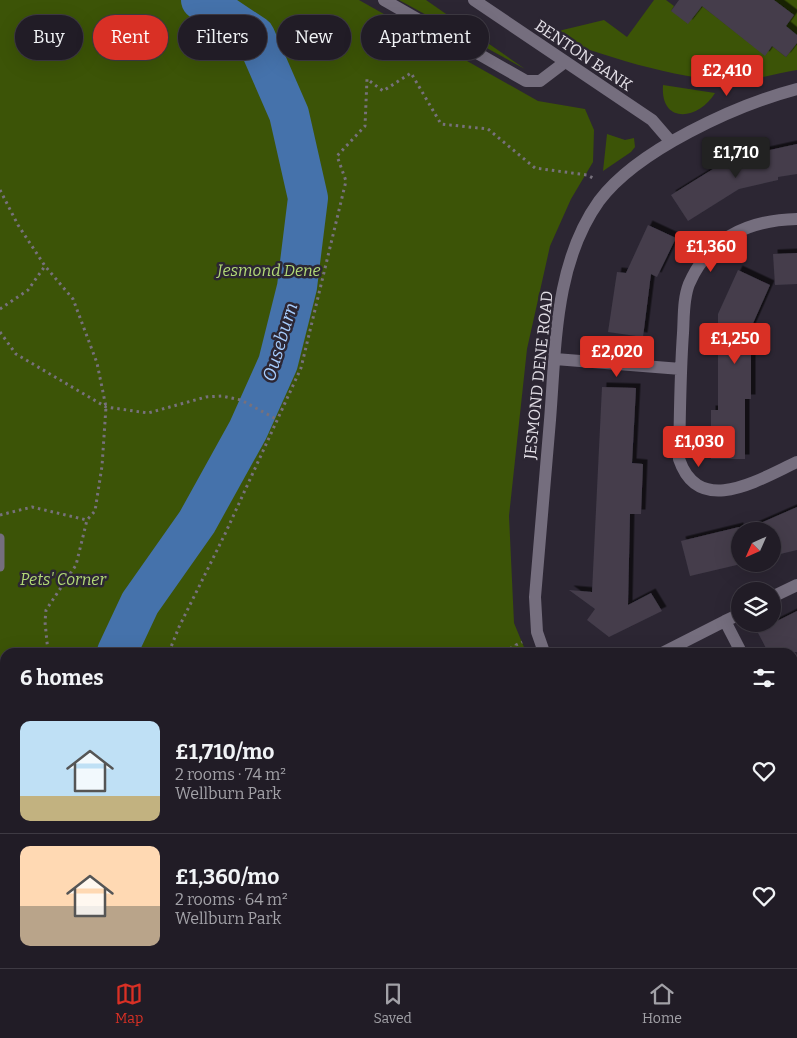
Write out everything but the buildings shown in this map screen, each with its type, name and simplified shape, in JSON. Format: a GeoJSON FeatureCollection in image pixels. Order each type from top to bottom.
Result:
{"type":"FeatureCollection","features":[{"type":"Feature","properties":{"kind":"street"},"geometry":{"type":"LineString","coordinates":[[384,0],[526,81],[540,81],[565,62]]}},
{"type":"Feature","properties":{"kind":"street","name":"BENTON BANK"},"geometry":{"type":"LineString","coordinates":[[474,0],[652,120],[671,142]]}},
{"type":"Feature","properties":{"kind":"street","name":"JESMOND DENE ROAD"},"geometry":{"type":"LineString","coordinates":[[543,648],[537,632],[535,597],[555,359],[565,279],[579,235],[607,192],[632,170],[671,142],[735,109],[763,98],[797,89]]}},
{"type":"Feature","properties":{"kind":"street"},"geometry":{"type":"LineString","coordinates":[[797,219],[762,222],[743,228],[730,236],[705,258],[689,285],[685,299],[679,459],[683,470],[691,480],[704,488],[718,492],[738,488],[797,462]]}},
{"type":"Feature","properties":{"kind":"street"},"geometry":{"type":"LineString","coordinates":[[555,359],[681,369]]}},
{"type":"Feature","properties":{"kind":"street"},"geometry":{"type":"LineString","coordinates":[[781,593],[797,585]]}},
{"type":"Feature","properties":{"kind":"street"},"geometry":{"type":"LineString","coordinates":[[672,648],[731,618]]}},
{"type":"Feature","properties":{"kind":"street"},"geometry":{"type":"LineString","coordinates":[[726,621],[739,648]]}},
{"type":"Feature","properties":{"kind":"lane"},"geometry":{"type":"LineString","coordinates":[[0,538],[0,567]]}},
{"type":"Feature","properties":{"kind":"path"},"geometry":{"type":"LineString","coordinates":[[171,648],[301,368],[346,182],[337,156],[365,126],[367,79],[384,91],[411,73],[441,124],[488,129],[535,168],[587,175],[595,179]]}},
{"type":"Feature","properties":{"kind":"path"},"geometry":{"type":"LineString","coordinates":[[0,190],[18,225],[45,266],[73,299],[97,362],[106,407],[102,466],[95,511],[87,520],[76,565],[46,610],[48,648]]}},
{"type":"Feature","properties":{"kind":"path"},"geometry":{"type":"LineString","coordinates":[[0,309],[28,290],[45,266]]}},
{"type":"Feature","properties":{"kind":"path"},"geometry":{"type":"LineString","coordinates":[[0,332],[16,354],[106,407],[148,412],[206,397],[222,396],[241,400],[278,420]]}},
{"type":"Feature","properties":{"kind":"path"},"geometry":{"type":"LineString","coordinates":[[0,516],[32,507],[87,520]]}},
{"type":"Feature","properties":{"kind":"path"},"geometry":{"type":"LineString","coordinates":[[511,648],[516,645]]}},
{"type":"Feature","properties":{"kind":"green space","name":"Jesmond Dene"},"geometry":{"type":"Polygon","coordinates":[[[0,0],[359,0],[386,15],[361,15],[361,60],[465,60],[538,101],[585,109],[594,130],[593,162],[571,199],[550,246],[527,349],[509,516],[514,623],[524,648],[0,648],[0,0]]]}},
{"type":"Feature","properties":{"kind":"green space"},"geometry":{"type":"Polygon","coordinates":[[[399,0],[426,0],[448,15],[426,15],[399,0]]]}},
{"type":"Feature","properties":{"kind":"green space"},"geometry":{"type":"Polygon","coordinates":[[[654,0],[666,0],[674,6],[671,11],[702,6],[765,55],[772,46],[786,57],[797,43],[797,70],[740,81],[686,76],[638,65],[546,34],[604,20],[627,37],[654,0]]]}},
{"type":"Feature","properties":{"kind":"green space"},"geometry":{"type":"Polygon","coordinates":[[[774,0],[797,0],[797,35],[786,26],[794,15],[774,0]]]}},
{"type":"Feature","properties":{"kind":"green space"},"geometry":{"type":"Polygon","coordinates":[[[489,44],[525,69],[489,49],[489,44]]]}},
{"type":"Feature","properties":{"kind":"green space"},"geometry":{"type":"Polygon","coordinates":[[[663,85],[715,93],[700,109],[682,114],[674,112],[668,107],[664,98],[663,85]]]}},
{"type":"Feature","properties":{"kind":"green space"},"geometry":{"type":"Polygon","coordinates":[[[607,134],[625,140],[634,138],[635,147],[631,152],[603,171],[607,134]]]}},
{"type":"Feature","properties":{"kind":"waterway","name":"Ouseburn"},"geometry":{"type":"LineString","coordinates":[[119,648],[140,603],[197,522],[248,430],[278,363],[297,287],[308,198],[289,114],[255,36],[201,0]]}},
{"type":"Feature","properties":{"kind":"park label","name":"Pets' Corner"},"geometry":{"type":"Point","coordinates":[63,579]}}]}
